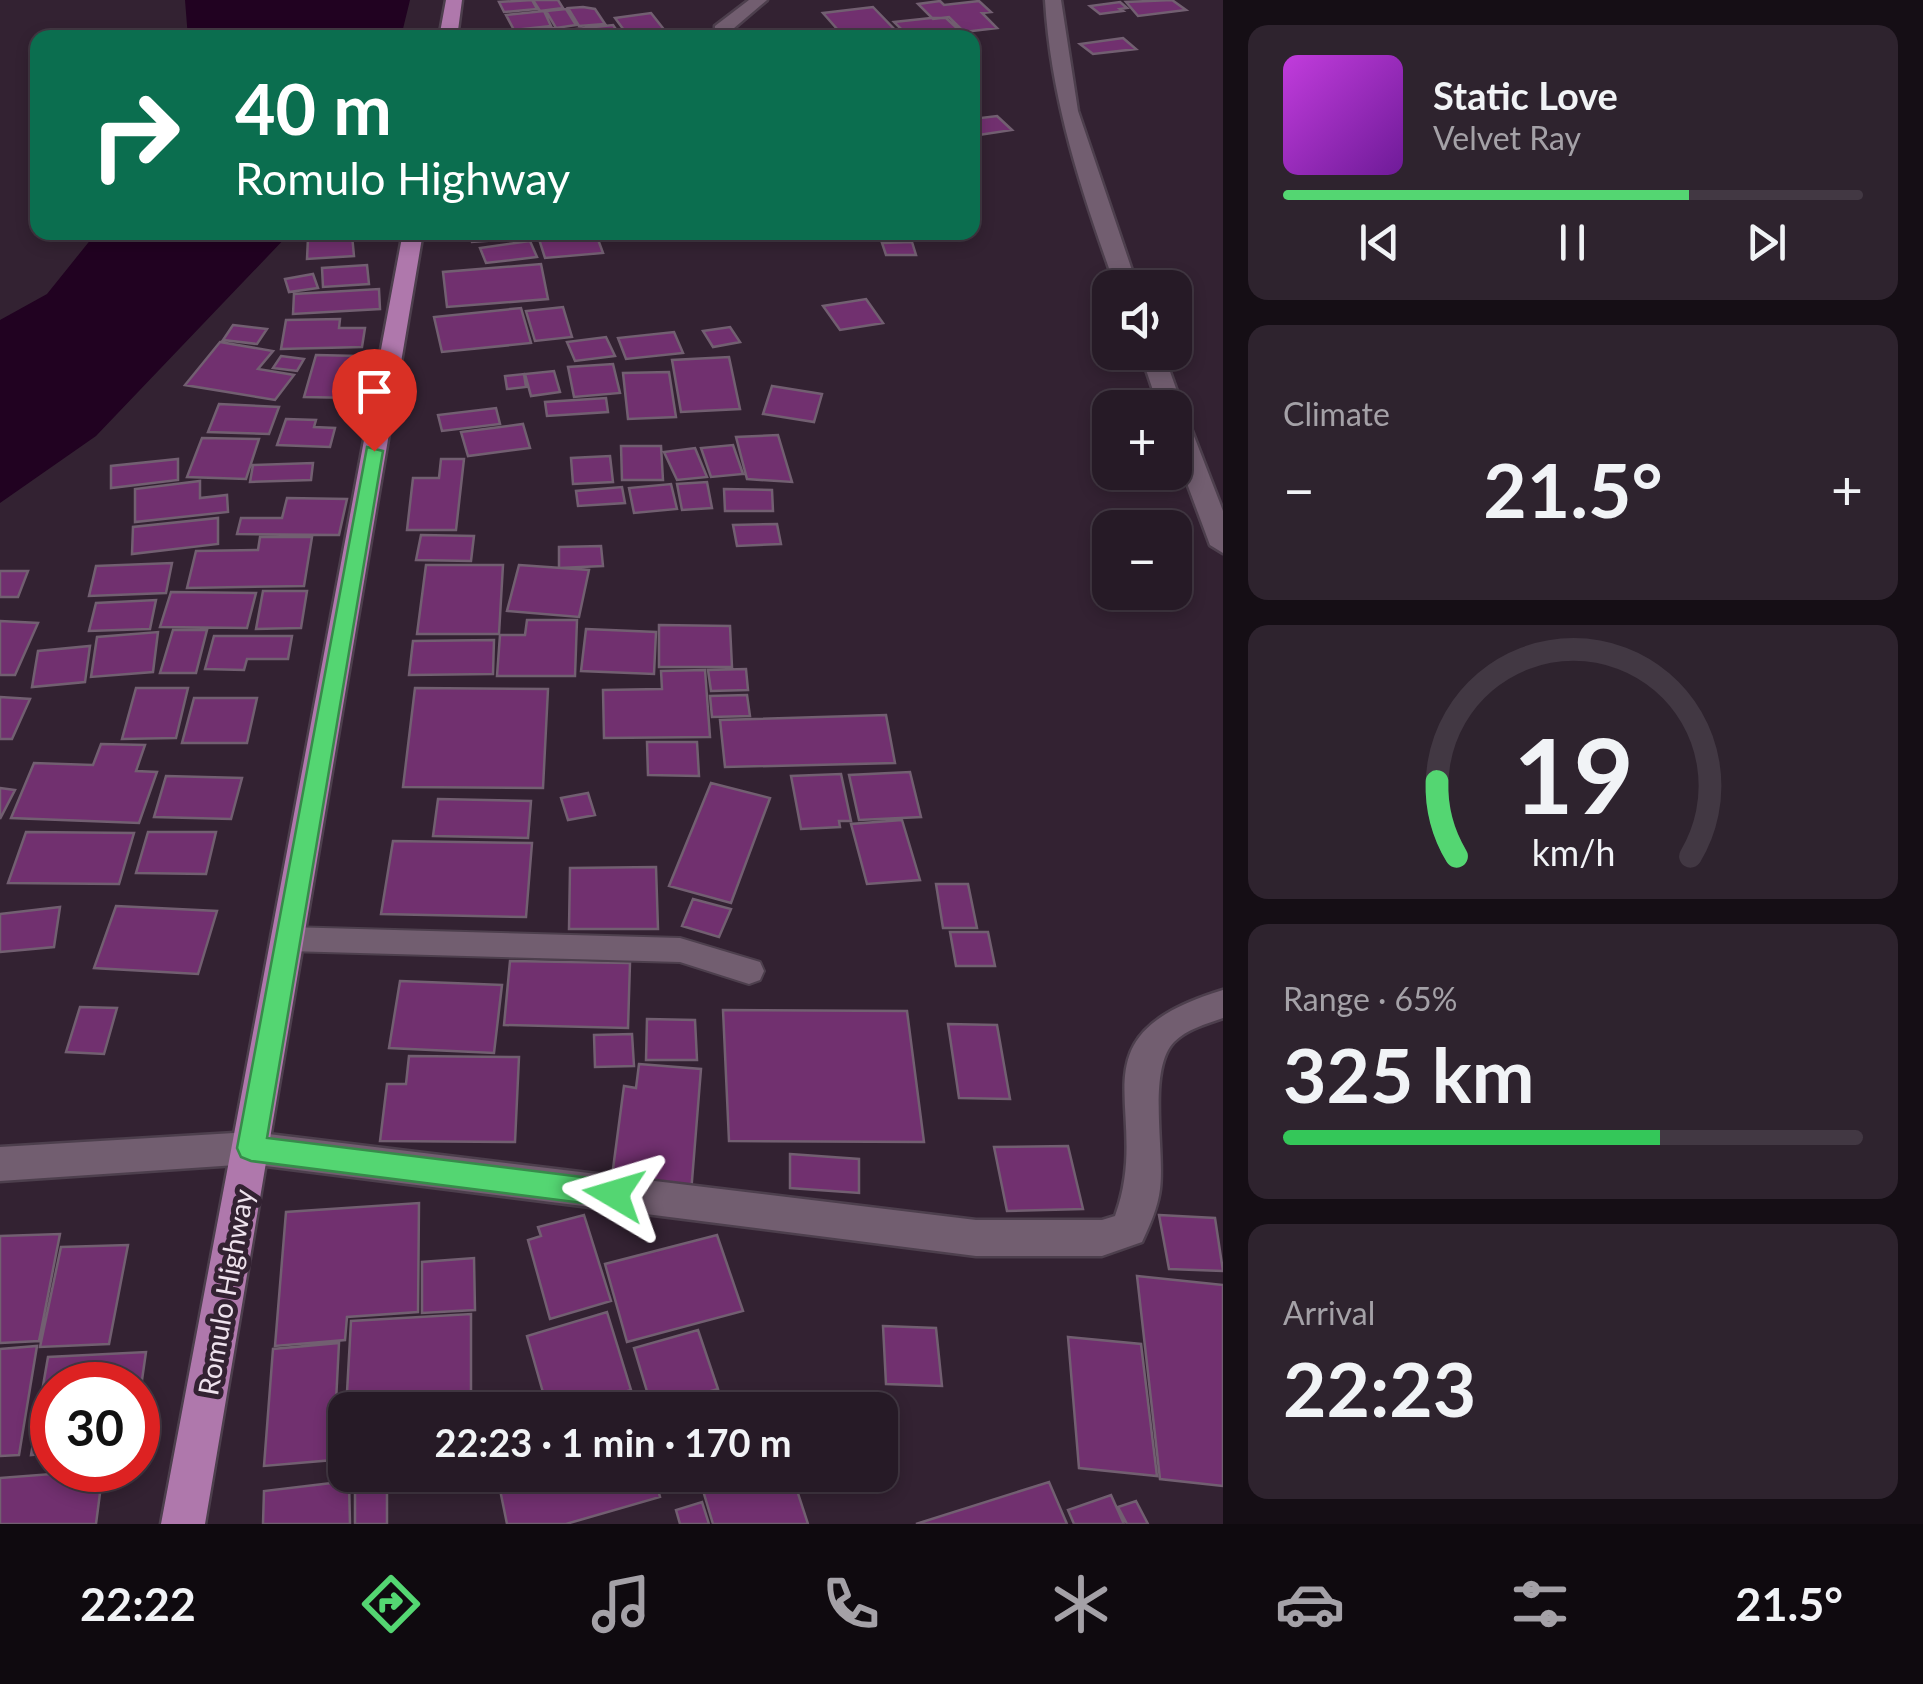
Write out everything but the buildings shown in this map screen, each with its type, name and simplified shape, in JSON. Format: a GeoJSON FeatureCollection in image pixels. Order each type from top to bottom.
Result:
{"type":"FeatureCollection","features":[{"type":"Feature","properties":{"kind":"highway"},"geometry":{"type":"LineString","coordinates":[[449,30],[454,0]]}},
{"type":"Feature","properties":{"kind":"highway","name":"Romulo Highway"},"geometry":{"type":"LineString","coordinates":[[183,1524],[411,240]]}},
{"type":"Feature","properties":{"kind":"street"},"geometry":{"type":"LineString","coordinates":[[720,30],[759,0]]}},
{"type":"Feature","properties":{"kind":"street"},"geometry":{"type":"LineString","coordinates":[[1053,0],[1059,79],[1072,135],[1121,270]]}},
{"type":"Feature","properties":{"kind":"street"},"geometry":{"type":"LineString","coordinates":[[1192,463],[1223,545]]}},
{"type":"Feature","properties":{"kind":"street"},"geometry":{"type":"LineString","coordinates":[[0,1164],[251,1148],[976,1238],[1102,1238],[1129,1229],[1141,1191],[1140,1087],[1156,1038],[1192,1012],[1223,1004]]}},
{"type":"Feature","properties":{"kind":"lane"},"geometry":{"type":"LineString","coordinates":[[288,938],[680,950],[749,971]]}},
{"type":"Feature","properties":{"kind":"shaded area"},"geometry":{"type":"Polygon","coordinates":[[[185,0],[410,0],[403,30],[187,30],[185,0]]]}},
{"type":"Feature","properties":{"kind":"shaded area"},"geometry":{"type":"Polygon","coordinates":[[[90,240],[283,240],[96,436],[0,503],[0,320],[47,294],[90,240]]]}},
{"type":"Feature","properties":{"kind":"route"},"geometry":{"type":"LineString","coordinates":[[374,451],[251,1148],[614,1194]]}}]}
